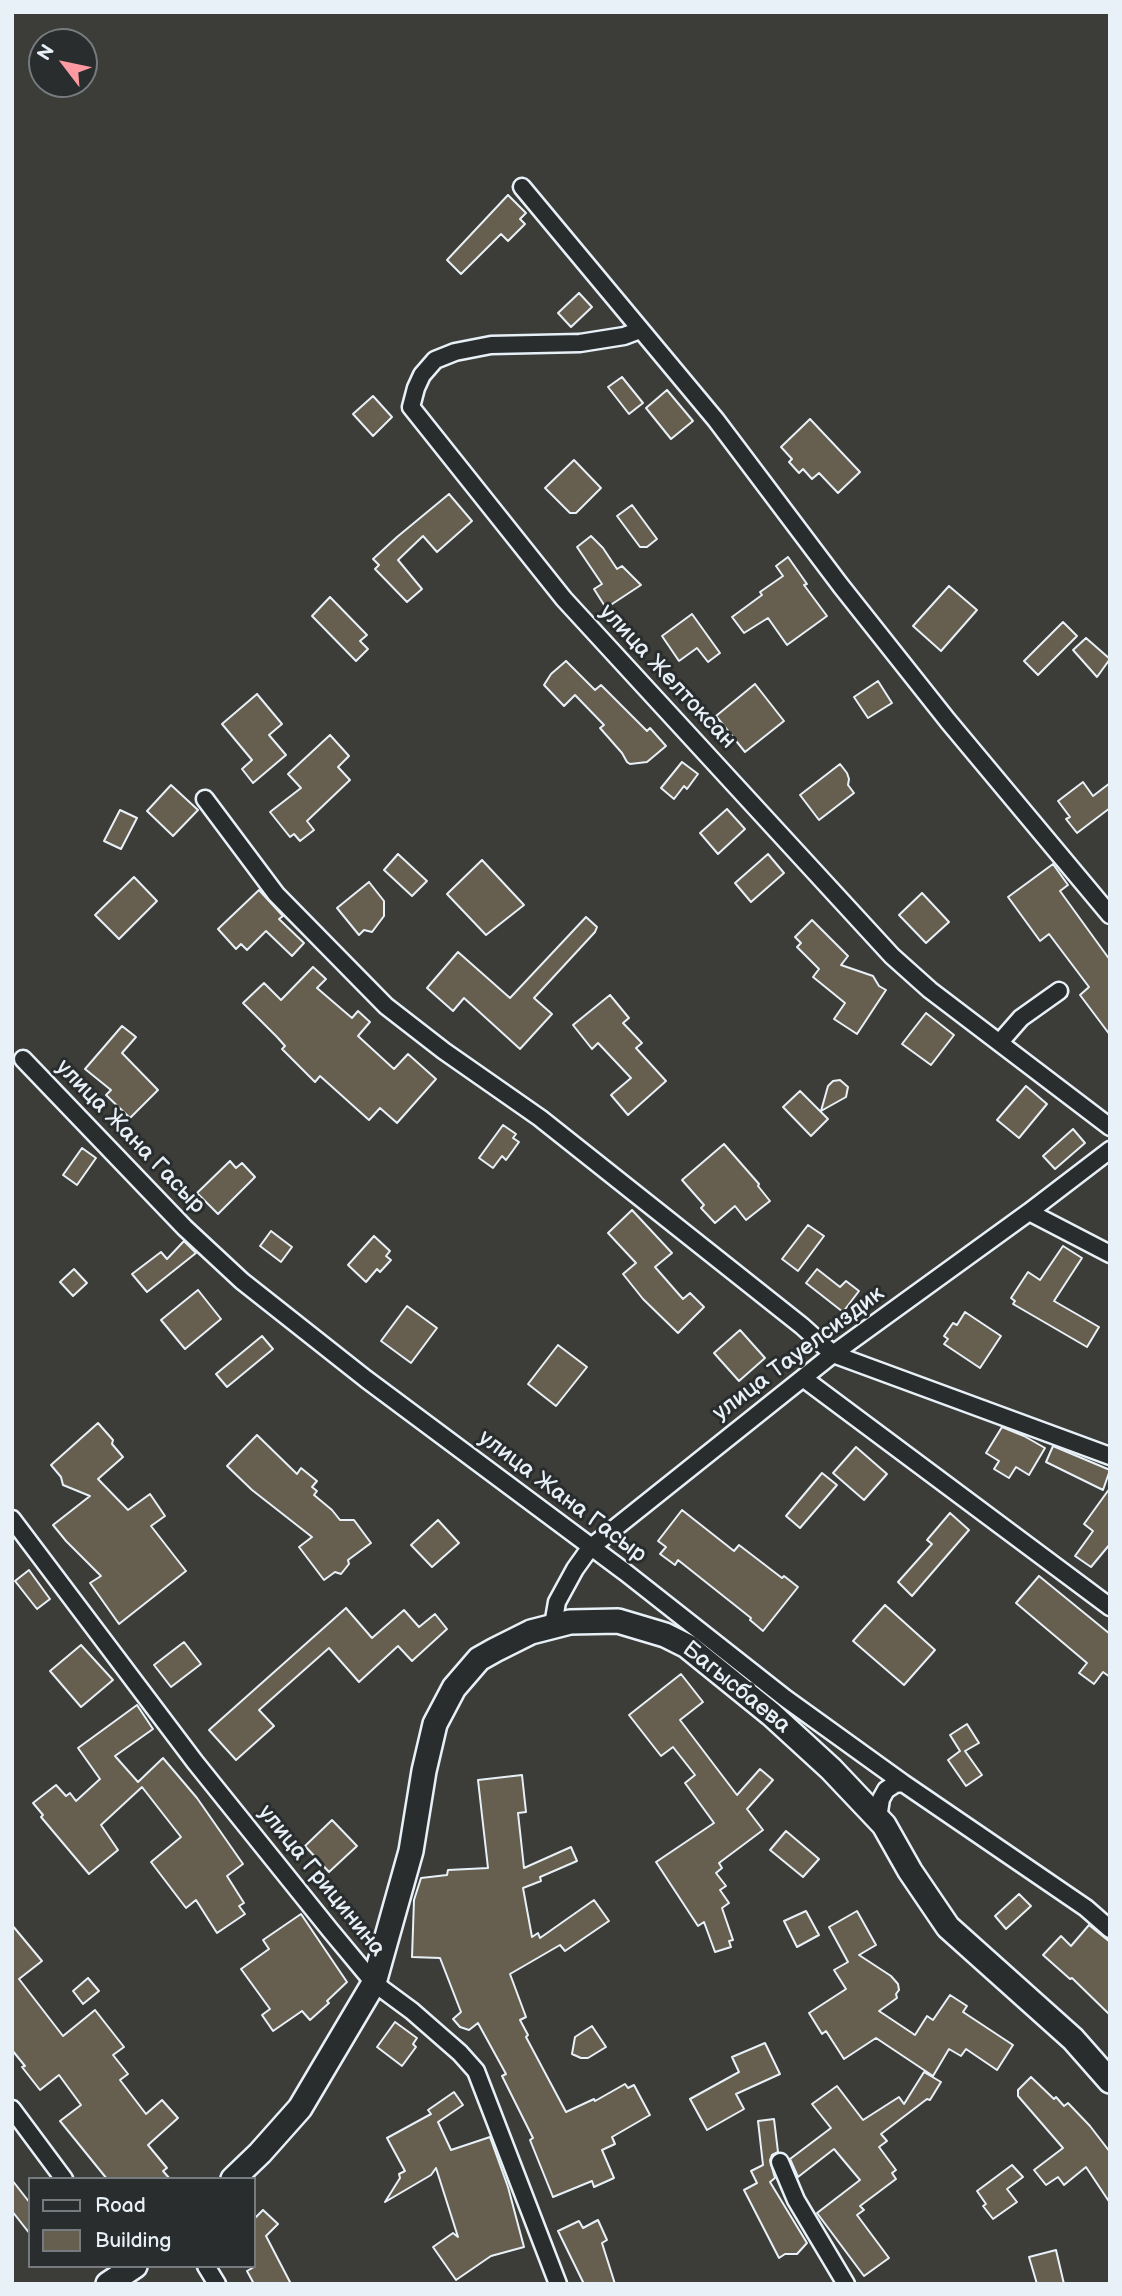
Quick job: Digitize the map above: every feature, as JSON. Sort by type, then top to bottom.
[{"type":"street","points":[[522,187],[716,420],[948,722],[1110,915]]},
{"type":"street","name":"улица Желтоксан","points":[[640,330],[624,336],[580,343],[491,345],[455,352],[435,360],[422,375],[415,388],[411,407],[564,599],[892,956],[930,990],[1110,1127]]},
{"type":"street","points":[[205,799],[276,894],[386,1006],[444,1051],[540,1118],[802,1326],[833,1354],[1110,1456]]},
{"type":"street","points":[[1000,1042],[1021,1018],[1059,992]]},
{"type":"street","name":"улица Жана Гасыр","points":[[23,1059],[185,1228],[242,1281],[366,1379],[679,1615],[778,1706],[903,1783],[1086,1908],[1110,1929]]},
{"type":"street","name":"улица Тауелсиздик","points":[[553,1625],[557,1602],[590,1548],[833,1354],[1030,1212],[1110,1150]]},
{"type":"street","points":[[1030,1212],[1110,1254]]},
{"type":"street","points":[[803,1378],[1110,1607]]},
{"type":"street","name":"улица Грицинина","points":[[12,1518],[195,1762],[374,1983],[412,2011],[460,2053],[476,2071],[558,2284]]},
{"type":"street","points":[[665,1635],[672,1629],[679,1615]]},
{"type":"street","name":"Багысбаева","points":[[235,2177],[300,2108],[374,1983],[411,1851],[435,1724],[454,1688],[479,1659],[531,1632],[553,1625],[618,1620],[665,1635],[687,1646],[778,1706],[831,1769],[884,1825],[910,1871],[948,1927],[1073,2039],[1110,2081]]},
{"type":"street","points":[[878,1818],[881,1799],[886,1790],[895,1784],[903,1783]]},
{"type":"street","points":[[12,2109],[63,2177]]},
{"type":"street","points":[[780,2162],[796,2200],[846,2284]]},
{"type":"street","points":[[108,2284],[132,2268]]},
{"type":"street","points":[[207,2268],[217,2284]]},
{"type":"building","points":[[508,195],[526,213],[520,219],[525,224],[508,241],[501,234],[461,274],[447,260]]},
{"type":"building","points":[[579,293],[592,307],[571,327],[558,313]]},
{"type":"building","points":[[622,377],[643,403],[629,414],[608,387]]},
{"type":"building","points":[[667,390],[693,421],[671,439],[646,408]]},
{"type":"building","points":[[373,396],[392,417],[373,436],[353,414]]},
{"type":"building","points":[[810,419],[860,472],[838,493],[819,473],[812,479],[803,469],[799,473],[789,462],[792,459],[781,447]]},
{"type":"building","points":[[574,460],[601,488],[576,513],[570,513],[545,488]]},
{"type":"building","points":[[449,494],[472,521],[437,552],[423,536],[398,560],[422,589],[407,602],[375,569],[379,565],[373,559]]},
{"type":"building","points":[[632,505],[657,539],[647,547],[640,547],[617,516]]},
{"type":"building","points":[[591,536],[617,569],[622,566],[641,585],[606,608],[594,589],[602,584],[577,547]]},
{"type":"building","points":[[788,557],[827,616],[787,645],[768,618],[744,633],[732,617],[783,576],[776,566]]},
{"type":"building","points":[[949,586],[977,610],[941,651],[913,626]]},
{"type":"building","points":[[330,597],[367,635],[360,641],[368,649],[356,661],[312,616]]},
{"type":"building","points":[[692,614],[720,653],[708,662],[697,648],[679,661],[662,636]]},
{"type":"building","points":[[1063,622],[1077,636],[1038,675],[1024,661]]},
{"type":"building","points":[[1086,638],[1110,659],[1097,677],[1073,650]]},
{"type":"building","points":[[566,661],[595,690],[601,685],[647,731],[650,728],[666,746],[647,762],[627,762],[600,728],[604,725],[575,695],[564,706],[544,685],[551,674]]},
{"type":"building","points":[[878,681],[892,703],[868,718],[854,697]]},
{"type":"building","points":[[755,684],[784,721],[745,752],[716,716]]},
{"type":"building","points":[[257,694],[282,724],[269,735],[286,755],[253,783],[242,769],[252,760],[222,724]]},
{"type":"building","points":[[330,735],[349,756],[338,767],[350,780],[307,821],[314,830],[300,841],[294,834],[290,837],[270,812],[301,788],[288,774]]},
{"type":"building","points":[[682,762],[698,774],[687,789],[684,786],[674,799],[661,788]]},
{"type":"building","points":[[840,764],[847,773],[848,785],[854,793],[819,820],[800,795]]},
{"type":"building","points":[[1083,782],[1093,796],[1110,783],[1110,808],[1077,833],[1066,819],[1070,817],[1058,801]]},
{"type":"building","points":[[171,785],[198,810],[173,836],[147,811]]},
{"type":"building","points":[[727,809],[745,829],[718,854],[700,833]]},
{"type":"building","points":[[120,810],[137,818],[121,849],[104,841]]},
{"type":"building","points":[[398,854],[427,881],[412,896],[384,870]]},
{"type":"building","points":[[768,854],[784,873],[751,902],[735,883]]},
{"type":"building","points":[[482,860],[524,905],[486,935],[447,894]]},
{"type":"building","points":[[1053,864],[1068,885],[1060,891],[1110,960],[1110,1035],[1080,995],[1089,987],[1049,934],[1040,941],[1008,897]]},
{"type":"building","points":[[134,877],[157,901],[119,939],[95,915]]},
{"type":"building","points":[[369,882],[384,901],[384,916],[372,932],[364,930],[359,935],[337,908]]},
{"type":"building","points":[[259,890],[283,916],[279,919],[304,943],[292,956],[266,931],[247,950],[241,944],[236,949],[218,929]]},
{"type":"building","points":[[922,893],[949,922],[926,943],[899,915]]},
{"type":"building","points":[[586,917],[597,927],[595,932],[534,998],[552,1014],[520,1049],[464,998],[453,1011],[427,988],[458,952],[510,998]]},
{"type":"building","points":[[812,920],[848,956],[841,965],[873,976],[879,986],[886,990],[857,1034],[834,1019],[845,1003],[813,977],[819,969],[797,947],[801,943],[795,937]]},
{"type":"building","points":[[313,967],[326,979],[317,988],[352,1018],[358,1011],[370,1022],[358,1036],[394,1069],[408,1054],[436,1079],[397,1123],[380,1108],[369,1120],[320,1076],[315,1082],[282,1049],[285,1046],[277,1037],[243,1003],[264,983],[281,1000]]},
{"type":"building","points":[[610,995],[629,1018],[623,1023],[642,1043],[636,1048],[666,1081],[628,1115],[611,1095],[631,1078],[598,1043],[592,1049],[573,1025]]},
{"type":"building","points":[[926,1013],[954,1035],[931,1065],[902,1044]]},
{"type":"building","points":[[122,1026],[136,1037],[122,1053],[158,1090],[130,1118],[106,1095],[111,1090],[85,1069]]},
{"type":"building","points":[[840,1080],[848,1087],[846,1097],[821,1111],[828,1086],[833,1081]]},
{"type":"building","points":[[1026,1086],[1047,1104],[1019,1138],[997,1120]]},
{"type":"building","points":[[800,1091],[828,1119],[811,1136],[783,1107]]},
{"type":"building","points":[[503,1125],[516,1134],[513,1138],[519,1142],[506,1160],[502,1156],[493,1168],[479,1158]]},
{"type":"building","points":[[1073,1129],[1085,1143],[1055,1169],[1043,1156]]},
{"type":"building","points":[[724,1144],[759,1184],[770,1201],[746,1220],[735,1206],[715,1223],[701,1208],[704,1205],[682,1180]]},
{"type":"building","points":[[82,1148],[96,1158],[77,1185],[63,1175]]},
{"type":"building","points":[[230,1161],[236,1168],[242,1163],[255,1177],[218,1214],[197,1193]]},
{"type":"building","points":[[632,1210],[672,1253],[655,1267],[683,1299],[690,1293],[704,1307],[678,1333],[643,1299],[623,1274],[636,1263],[608,1233]]},
{"type":"building","points":[[808,1225],[824,1236],[798,1271],[782,1259]]},
{"type":"building","points":[[271,1231],[292,1247],[281,1262],[260,1246]]},
{"type":"building","points":[[374,1236],[390,1251],[386,1256],[391,1260],[380,1272],[377,1269],[366,1282],[348,1265]]},
{"type":"building","points":[[184,1241],[196,1253],[147,1292],[132,1274],[161,1252],[167,1259]]},
{"type":"building","points":[[1063,1246],[1082,1258],[1054,1301],[1099,1327],[1087,1347],[1013,1304],[1015,1301],[1011,1298],[1028,1272],[1040,1280]]},
{"type":"building","points":[[74,1269],[87,1283],[73,1296],[60,1282]]},
{"type":"building","points":[[817,1269],[840,1287],[846,1281],[859,1291],[843,1312],[806,1283]]},
{"type":"building","points":[[198,1290],[221,1319],[185,1349],[161,1320]]},
{"type":"building","points":[[407,1306],[437,1328],[411,1363],[381,1341]]},
{"type":"building","points":[[965,1312],[1001,1336],[980,1368],[944,1344],[948,1339],[944,1336],[953,1323],[957,1325]]},
{"type":"building","points":[[740,1330],[765,1358],[739,1381],[714,1353]]},
{"type":"building","points":[[262,1336],[273,1349],[227,1387],[216,1374]]},
{"type":"building","points":[[558,1345],[587,1367],[556,1406],[528,1384]]},
{"type":"building","points":[[98,1423],[123,1457],[98,1479],[128,1510],[150,1494],[165,1516],[151,1526],[186,1571],[119,1624],[90,1583],[101,1576],[53,1525],[90,1496],[63,1485],[61,1477],[51,1465]]},
{"type":"building","points":[[1002,1427],[1045,1448],[1029,1475],[1016,1467],[1009,1478],[994,1469],[999,1461],[986,1453]]},
{"type":"building","points":[[257,1435],[297,1474],[301,1468],[317,1481],[312,1487],[317,1491],[314,1495],[340,1520],[354,1520],[371,1543],[348,1560],[349,1564],[341,1574],[335,1572],[324,1580],[299,1547],[312,1537],[252,1490],[227,1466]]},
{"type":"building","points":[[1053,1446],[1110,1470],[1103,1490],[1046,1462]]},
{"type":"building","points":[[856,1447],[887,1474],[864,1500],[833,1473]]},
{"type":"building","points":[[822,1473],[837,1485],[800,1528],[786,1516]]},
{"type":"building","points":[[1110,1488],[1110,1544],[1091,1567],[1075,1556],[1093,1531],[1084,1524]]},
{"type":"building","points":[[682,1510],[734,1551],[739,1545],[798,1587],[763,1631],[751,1618],[678,1560],[675,1565],[660,1554],[666,1547],[658,1541]]},
{"type":"building","points":[[950,1513],[969,1530],[912,1596],[898,1582],[932,1544],[927,1540]]},
{"type":"building","points":[[438,1520],[459,1543],[432,1567],[411,1545]]},
{"type":"building","points":[[29,1570],[50,1599],[37,1609],[15,1581]]},
{"type":"building","points":[[1039,1576],[1110,1634],[1110,1677],[1103,1672],[1094,1684],[1079,1673],[1087,1663],[1016,1603]]},
{"type":"building","points":[[885,1605],[935,1650],[904,1685],[853,1641]]},
{"type":"building","points":[[346,1608],[372,1638],[404,1610],[419,1627],[435,1614],[447,1629],[412,1661],[398,1646],[359,1682],[329,1648],[259,1710],[274,1726],[236,1760],[209,1730]]},
{"type":"building","points":[[184,1642],[201,1664],[171,1687],[154,1665]]},
{"type":"building","points":[[81,1645],[113,1680],[81,1707],[50,1671]]},
{"type":"building","points":[[681,1674],[703,1702],[680,1720],[737,1795],[760,1769],[773,1780],[747,1809],[763,1830],[719,1863],[722,1868],[716,1873],[726,1886],[720,1890],[729,1903],[722,1908],[733,1940],[729,1941],[731,1947],[715,1952],[704,1922],[698,1926],[656,1862],[714,1823],[685,1783],[695,1775],[673,1747],[661,1756],[629,1715]]},
{"type":"building","points":[[137,1705],[153,1729],[115,1756],[138,1782],[163,1758],[197,1798],[243,1864],[227,1876],[244,1903],[239,1906],[245,1914],[217,1933],[196,1900],[186,1908],[151,1862],[181,1837],[142,1787],[101,1825],[118,1850],[89,1874],[41,1817],[43,1815],[33,1803],[56,1785],[66,1796],[70,1793],[76,1801],[100,1779],[78,1748]]},
{"type":"building","points":[[967,1724],[979,1743],[965,1751],[982,1775],[966,1786],[948,1760],[960,1751],[950,1735]]},
{"type":"building","points":[[522,1775],[526,1812],[518,1813],[524,1868],[571,1847],[577,1861],[540,1877],[541,1881],[523,1888],[532,1937],[538,1933],[540,1938],[594,1900],[609,1921],[565,1951],[560,1945],[510,1974],[526,2017],[520,2020],[528,2035],[526,2037],[566,2112],[594,2099],[595,2101],[625,2084],[628,2088],[634,2085],[650,2115],[612,2137],[615,2144],[602,2150],[614,2178],[594,2187],[592,2181],[553,2197],[530,2140],[533,2138],[502,2076],[506,2074],[478,2023],[469,2030],[460,2027],[453,2019],[461,2012],[440,1958],[412,1957],[414,1900],[421,1878],[447,1875],[448,1870],[488,1868],[478,1780]]},
{"type":"building","points":[[332,1820],[357,1846],[329,1872],[305,1846]]},
{"type":"building","points":[[786,1831],[819,1859],[803,1877],[770,1850]]},
{"type":"building","points":[[1019,1894],[1031,1906],[1006,1929],[995,1916]]},
{"type":"building","points":[[806,1911],[819,1935],[797,1947],[784,1921]]},
{"type":"building","points":[[857,1911],[876,1945],[859,1955],[891,1976],[898,1984],[897,1998],[879,2011],[915,2035],[927,2016],[933,2020],[950,1995],[967,2006],[963,2012],[1013,2045],[997,2070],[966,2049],[961,2056],[949,2049],[933,2076],[876,2038],[844,2059],[826,2031],[822,2034],[809,2013],[846,1989],[834,1970],[848,1962],[829,1927]]},
{"type":"building","points":[[301,1914],[347,1982],[310,2020],[302,2011],[273,2031],[262,2015],[270,2009],[241,1969],[269,1949],[263,1940]]},
{"type":"building","points":[[12,1925],[42,1961],[19,1979],[63,2036],[95,2010],[124,2047],[113,2055],[128,2074],[120,2080],[146,2114],[162,2100],[178,2118],[148,2145],[167,2168],[163,2171],[168,2177],[105,2177],[60,2121],[81,2105],[59,2075],[40,2090],[12,2050]]},
{"type":"building","points":[[1089,1925],[1110,1942],[1110,2015],[1072,1978],[1043,1955],[1061,1936],[1071,1946]]},
{"type":"building","points":[[88,1978],[99,1991],[83,2004],[73,1991]]},
{"type":"building","points":[[395,2022],[417,2038],[413,2044],[416,2047],[402,2066],[377,2047]]},
{"type":"building","points":[[592,2026],[606,2047],[588,2058],[572,2054],[575,2037]]},
{"type":"building","points":[[765,2043],[780,2074],[736,2094],[744,2109],[707,2130],[690,2099],[739,2072],[732,2057]]},
{"type":"building","points":[[924,2072],[941,2082],[930,2100],[927,2099],[881,2134],[887,2141],[879,2147],[896,2170],[892,2173],[896,2179],[860,2206],[864,2210],[857,2215],[889,2258],[864,2276],[817,2213],[860,2180],[834,2149],[798,2177],[790,2159],[831,2128],[812,2104],[837,2086],[863,2120],[899,2097],[904,2104]]},
{"type":"building","points":[[1031,2077],[1054,2099],[1056,2097],[1064,2106],[1068,2103],[1110,2152],[1110,2203],[1086,2167],[1064,2185],[1058,2177],[1046,2185],[1034,2170],[1063,2148],[1018,2096],[1018,2090]]},
{"type":"building","points":[[454,2092],[463,2105],[438,2122],[451,2150],[490,2137],[508,2187],[524,2247],[491,2256],[456,2280],[433,2247],[453,2233],[458,2237],[436,2168],[431,2175],[385,2202],[400,2178],[399,2174],[405,2171],[387,2138],[431,2114],[428,2110]]},
{"type":"building","points":[[774,2119],[778,2152],[772,2155],[770,2160],[775,2178],[770,2182],[807,2243],[797,2254],[785,2254],[779,2258],[744,2190],[757,2183],[751,2171],[763,2165],[758,2121]]},
{"type":"building","points":[[1012,2165],[1023,2177],[1007,2189],[1017,2202],[993,2219],[983,2206],[986,2204],[977,2191]]},
{"type":"building","points":[[12,2180],[28,2200],[28,2231],[12,2211]]},
{"type":"building","points":[[263,2210],[278,2224],[266,2236],[291,2284],[254,2284],[247,2271],[256,2268],[256,2217]]},
{"type":"building","points":[[598,2220],[607,2240],[602,2243],[615,2284],[584,2284],[558,2231],[579,2221],[583,2228]]},
{"type":"building","points":[[1056,2250],[1064,2284],[1037,2284],[1029,2257]]}]
